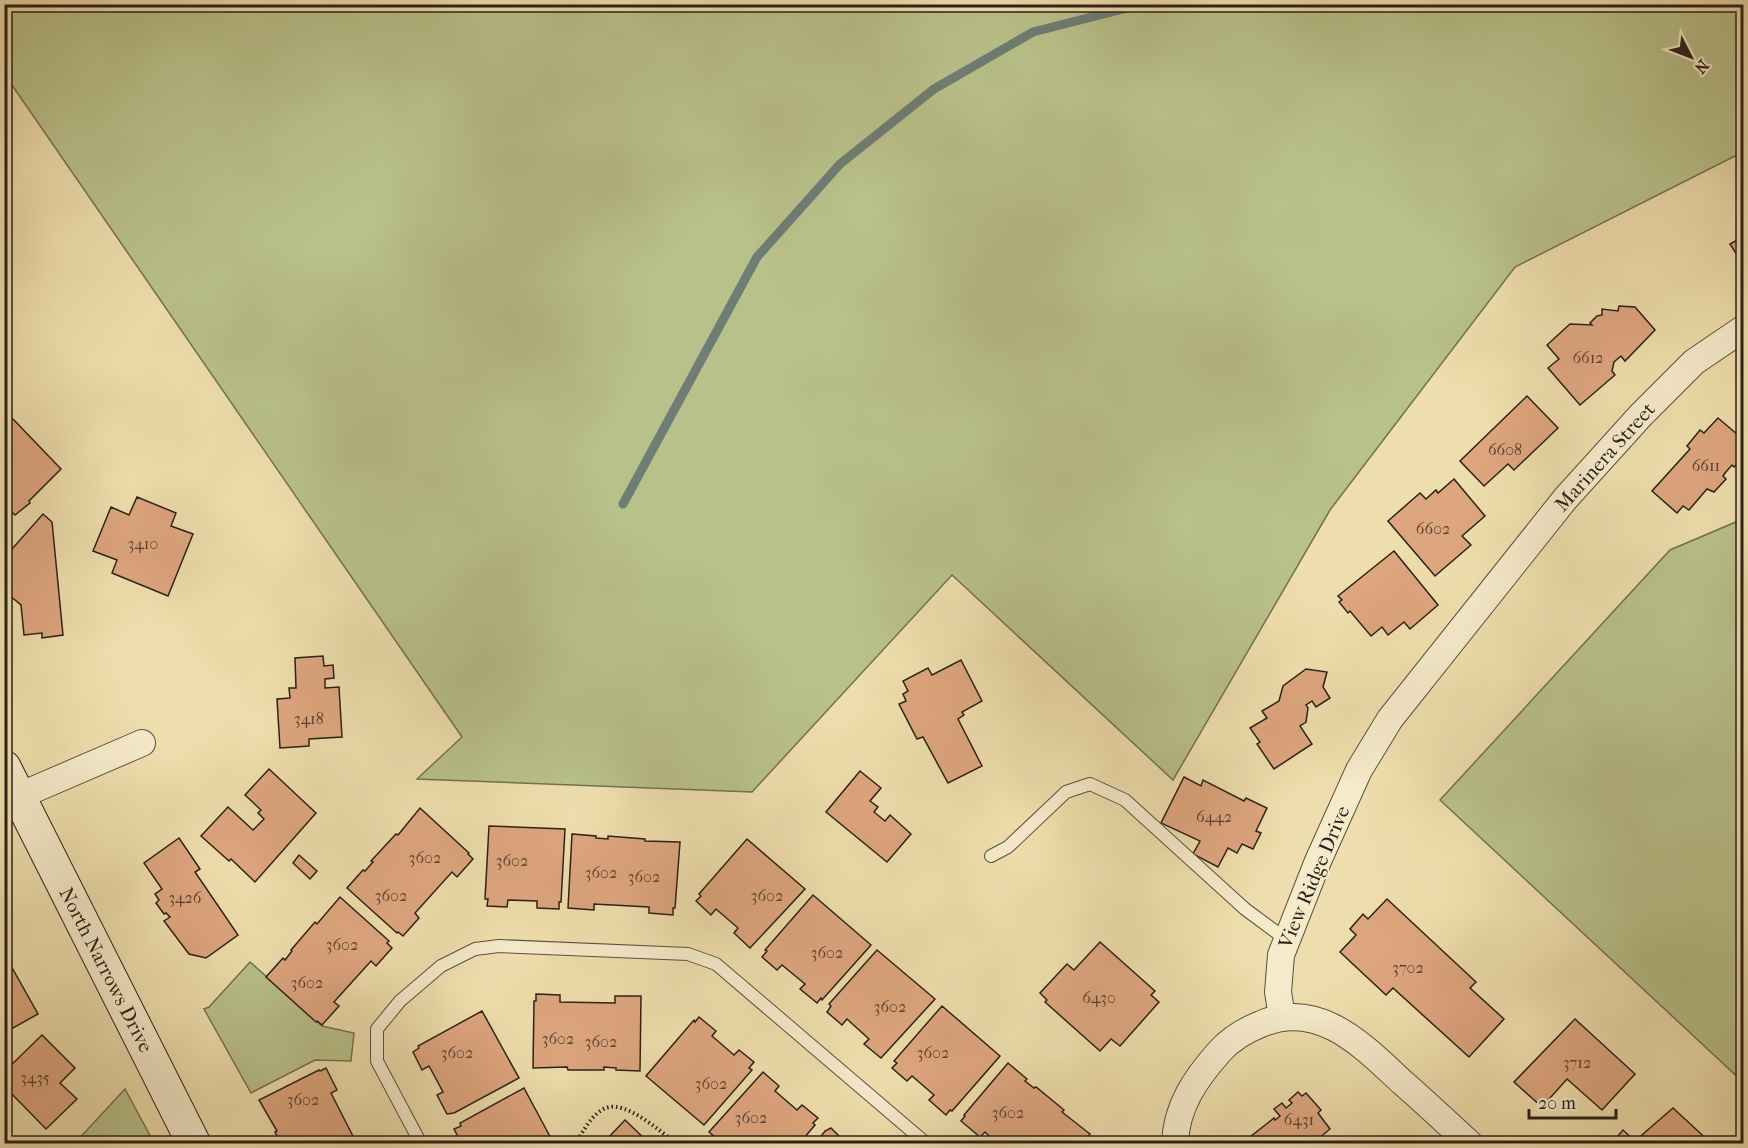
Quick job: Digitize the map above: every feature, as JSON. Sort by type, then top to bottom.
[{"type":"street","name":"Marinera Street","points":[[1483,603],[1565,499],[1641,415],[1695,362],[1743,328]]},
{"type":"street","name":"View Ridge Drive","points":[[1282,1017],[1277,979],[1281,955],[1318,861],[1359,770],[1390,720],[1483,603]]},
{"type":"street","points":[[19,796],[142,743]]},
{"type":"street","name":"North Narrows Drive","points":[[4,767],[195,1143]]},
{"type":"street","points":[[1175,1143],[1185,1100],[1194,1083],[1211,1061],[1243,1032],[1282,1017],[1310,1017],[1352,1038],[1470,1143]]},
{"type":"lane","points":[[991,856],[1008,847],[1066,792],[1090,784],[1125,800],[1245,909],[1287,940]]},
{"type":"lane","points":[[421,1143],[377,1061],[377,1029],[400,1001],[441,966],[475,949],[499,946],[688,954],[716,964],[927,1143]]},
{"type":"path","points":[[575,1143],[593,1119],[605,1108],[618,1106],[631,1111],[676,1143]]},
{"type":"green space","points":[[4,5],[1743,5],[1743,152],[1515,267],[1330,510],[1173,780],[952,575],[752,792],[417,779],[462,737],[5,75]]},
{"type":"green space","points":[[1743,519],[1743,1082],[1440,800],[1670,550]]},
{"type":"green space","points":[[250,962],[322,1026],[354,1033],[351,1061],[315,1060],[251,1093],[204,1009],[209,1007]]},
{"type":"green space","points":[[125,1089],[154,1143],[75,1143]]},
{"type":"building","points":[[1744,236],[1744,255],[1739,258],[1730,244]]},
{"type":"building","points":[[1619,306],[1635,307],[1655,330],[1625,361],[1621,356],[1614,362],[1612,371],[1615,375],[1580,405],[1548,368],[1559,359],[1547,345],[1570,324],[1592,325],[1590,323],[1597,316],[1602,315],[1602,309],[1618,311]]},
{"type":"building","points":[[1527,396],[1558,428],[1514,470],[1508,464],[1484,486],[1460,461]]},
{"type":"building","points":[[1718,418],[1744,440],[1744,461],[1739,467],[1732,465],[1723,476],[1726,479],[1714,492],[1707,489],[1689,510],[1683,506],[1677,513],[1652,491],[1690,449],[1687,446],[1700,430],[1704,433]]},
{"type":"building","points":[[13,419],[61,469],[29,501],[30,503],[15,515],[4,504],[4,426]]},
{"type":"building","points":[[1454,479],[1485,516],[1462,536],[1471,545],[1435,576],[1388,521],[1420,493],[1426,499],[1436,490],[1438,493]]},
{"type":"building","points":[[137,497],[176,513],[171,526],[193,534],[168,596],[112,573],[117,560],[93,551],[111,507],[129,515]]},
{"type":"building","points":[[43,514],[52,522],[63,635],[42,638],[42,633],[24,635],[21,605],[4,591],[4,558]]},
{"type":"building","points":[[1394,551],[1438,605],[1410,629],[1404,622],[1388,635],[1382,627],[1371,636],[1350,611],[1348,613],[1339,602],[1342,600],[1338,596]]},
{"type":"building","points":[[323,656],[324,666],[333,665],[334,678],[325,679],[325,688],[339,687],[342,737],[309,739],[309,746],[280,748],[277,699],[290,698],[289,688],[296,688],[295,658]]},
{"type":"building","points":[[961,660],[982,701],[962,712],[964,715],[958,719],[982,766],[948,783],[923,737],[917,739],[899,704],[906,701],[903,694],[908,691],[903,681],[928,668],[932,675]]},
{"type":"building","points":[[1306,669],[1327,672],[1323,687],[1330,698],[1316,707],[1312,701],[1306,705],[1308,708],[1306,722],[1300,726],[1312,744],[1274,769],[1257,744],[1260,742],[1250,728],[1267,718],[1262,711],[1279,701],[1283,686]]},
{"type":"building","points":[[269,769],[316,813],[255,882],[231,859],[229,861],[201,836],[228,807],[253,830],[264,819],[258,813],[261,810],[245,795]]},
{"type":"building","points":[[860,771],[881,788],[870,801],[878,807],[874,812],[885,821],[890,815],[911,834],[887,862],[826,812]]},
{"type":"building","points":[[1184,777],[1201,786],[1203,780],[1244,801],[1246,798],[1267,808],[1256,831],[1261,833],[1253,849],[1242,844],[1237,853],[1228,848],[1218,867],[1193,854],[1200,841],[1161,823]]},
{"type":"building","points":[[420,808],[473,859],[457,877],[452,872],[415,913],[419,918],[403,936],[347,888],[363,870],[365,871],[373,862],[371,861],[396,834],[398,835]]},
{"type":"building","points":[[489,826],[565,829],[559,909],[537,908],[537,901],[508,900],[507,907],[487,906],[488,899],[485,899]]},
{"type":"building","points":[[572,834],[608,839],[608,836],[645,839],[645,841],[680,842],[673,915],[649,913],[649,907],[594,904],[594,910],[568,908]]},
{"type":"building","points":[[179,838],[200,869],[195,872],[238,935],[206,958],[189,954],[164,921],[170,917],[164,914],[156,903],[159,900],[155,894],[162,889],[144,863]]},
{"type":"building","points":[[747,839],[805,889],[750,948],[734,933],[738,928],[716,909],[711,915],[696,901],[701,896],[699,894]]},
{"type":"building","points":[[299,855],[317,871],[310,879],[293,863]]},
{"type":"building","points":[[813,895],[871,945],[817,1003],[800,989],[805,984],[782,965],[777,970],[762,957],[767,951],[765,950]]},
{"type":"building","points":[[340,897],[389,941],[387,943],[392,948],[376,966],[371,961],[334,1002],[339,1006],[322,1025],[266,977],[283,958],[285,960],[315,922],[317,924]]},
{"type":"building","points":[[1387,899],[1476,982],[1470,988],[1504,1019],[1469,1057],[1393,988],[1386,995],[1340,952],[1356,935],[1350,929],[1363,914],[1368,919]]},
{"type":"building","points":[[1100,942],[1155,991],[1151,995],[1159,1002],[1120,1046],[1111,1039],[1100,1051],[1045,1002],[1047,1000],[1040,993],[1067,964],[1074,970]]},
{"type":"building","points":[[877,950],[935,999],[881,1058],[864,1044],[869,1039],[847,1019],[842,1025],[827,1012],[831,1006],[829,1004]]},
{"type":"building","points":[[6,957],[38,1014],[4,1033],[4,959]]},
{"type":"building","points":[[536,994],[560,995],[560,1002],[615,1003],[615,996],[641,996],[640,1071],[604,1067],[604,1070],[568,1070],[567,1067],[533,1068]]},
{"type":"building","points":[[942,1006],[1000,1056],[946,1115],[929,1100],[934,1095],[912,1076],[907,1081],[892,1068],[897,1063],[894,1061]]},
{"type":"building","points":[[482,1011],[519,1078],[454,1113],[447,1114],[437,1095],[443,1092],[429,1066],[422,1070],[413,1052],[419,1048],[418,1046]]},
{"type":"building","points":[[699,1017],[716,1031],[712,1036],[734,1055],[739,1050],[754,1062],[749,1068],[752,1070],[704,1125],[646,1076]]},
{"type":"building","points":[[1575,1019],[1635,1074],[1602,1110],[1567,1079],[1542,1107],[1514,1082]]},
{"type":"building","points":[[42,1035],[75,1068],[60,1083],[77,1099],[46,1129],[4,1086],[4,1072]]},
{"type":"building","points":[[1008,1063],[1027,1079],[1025,1081],[1034,1088],[1036,1087],[1090,1134],[1082,1144],[998,1144],[985,1132],[980,1137],[961,1121]]},
{"type":"building","points":[[326,1068],[337,1090],[331,1093],[356,1142],[362,1139],[364,1144],[281,1144],[275,1132],[277,1131],[259,1100]]},
{"type":"building","points":[[763,1072],[779,1086],[775,1091],[797,1110],[802,1105],[818,1118],[813,1123],[815,1125],[799,1144],[723,1144],[709,1132]]},
{"type":"building","points":[[524,1088],[554,1144],[462,1144],[454,1129],[461,1126],[460,1123]]},
{"type":"building","points":[[1298,1092],[1302,1096],[1306,1093],[1321,1110],[1318,1113],[1330,1129],[1312,1144],[1247,1144],[1245,1141],[1274,1118],[1275,1120],[1280,1116],[1274,1109],[1282,1103],[1286,1108],[1292,1103],[1289,1100]]},
{"type":"building","points":[[1673,1108],[1712,1144],[1648,1144],[1647,1142],[1611,1144],[1623,1130],[1635,1141]]},
{"type":"building","points":[[625,1120],[650,1144],[605,1144]]},
{"type":"building","points":[[831,1128],[847,1144],[815,1144],[825,1131]]},
{"type":"waterway","points":[[623,504],[757,257],[840,164],[934,89],[1033,32],[1143,4]]}]
